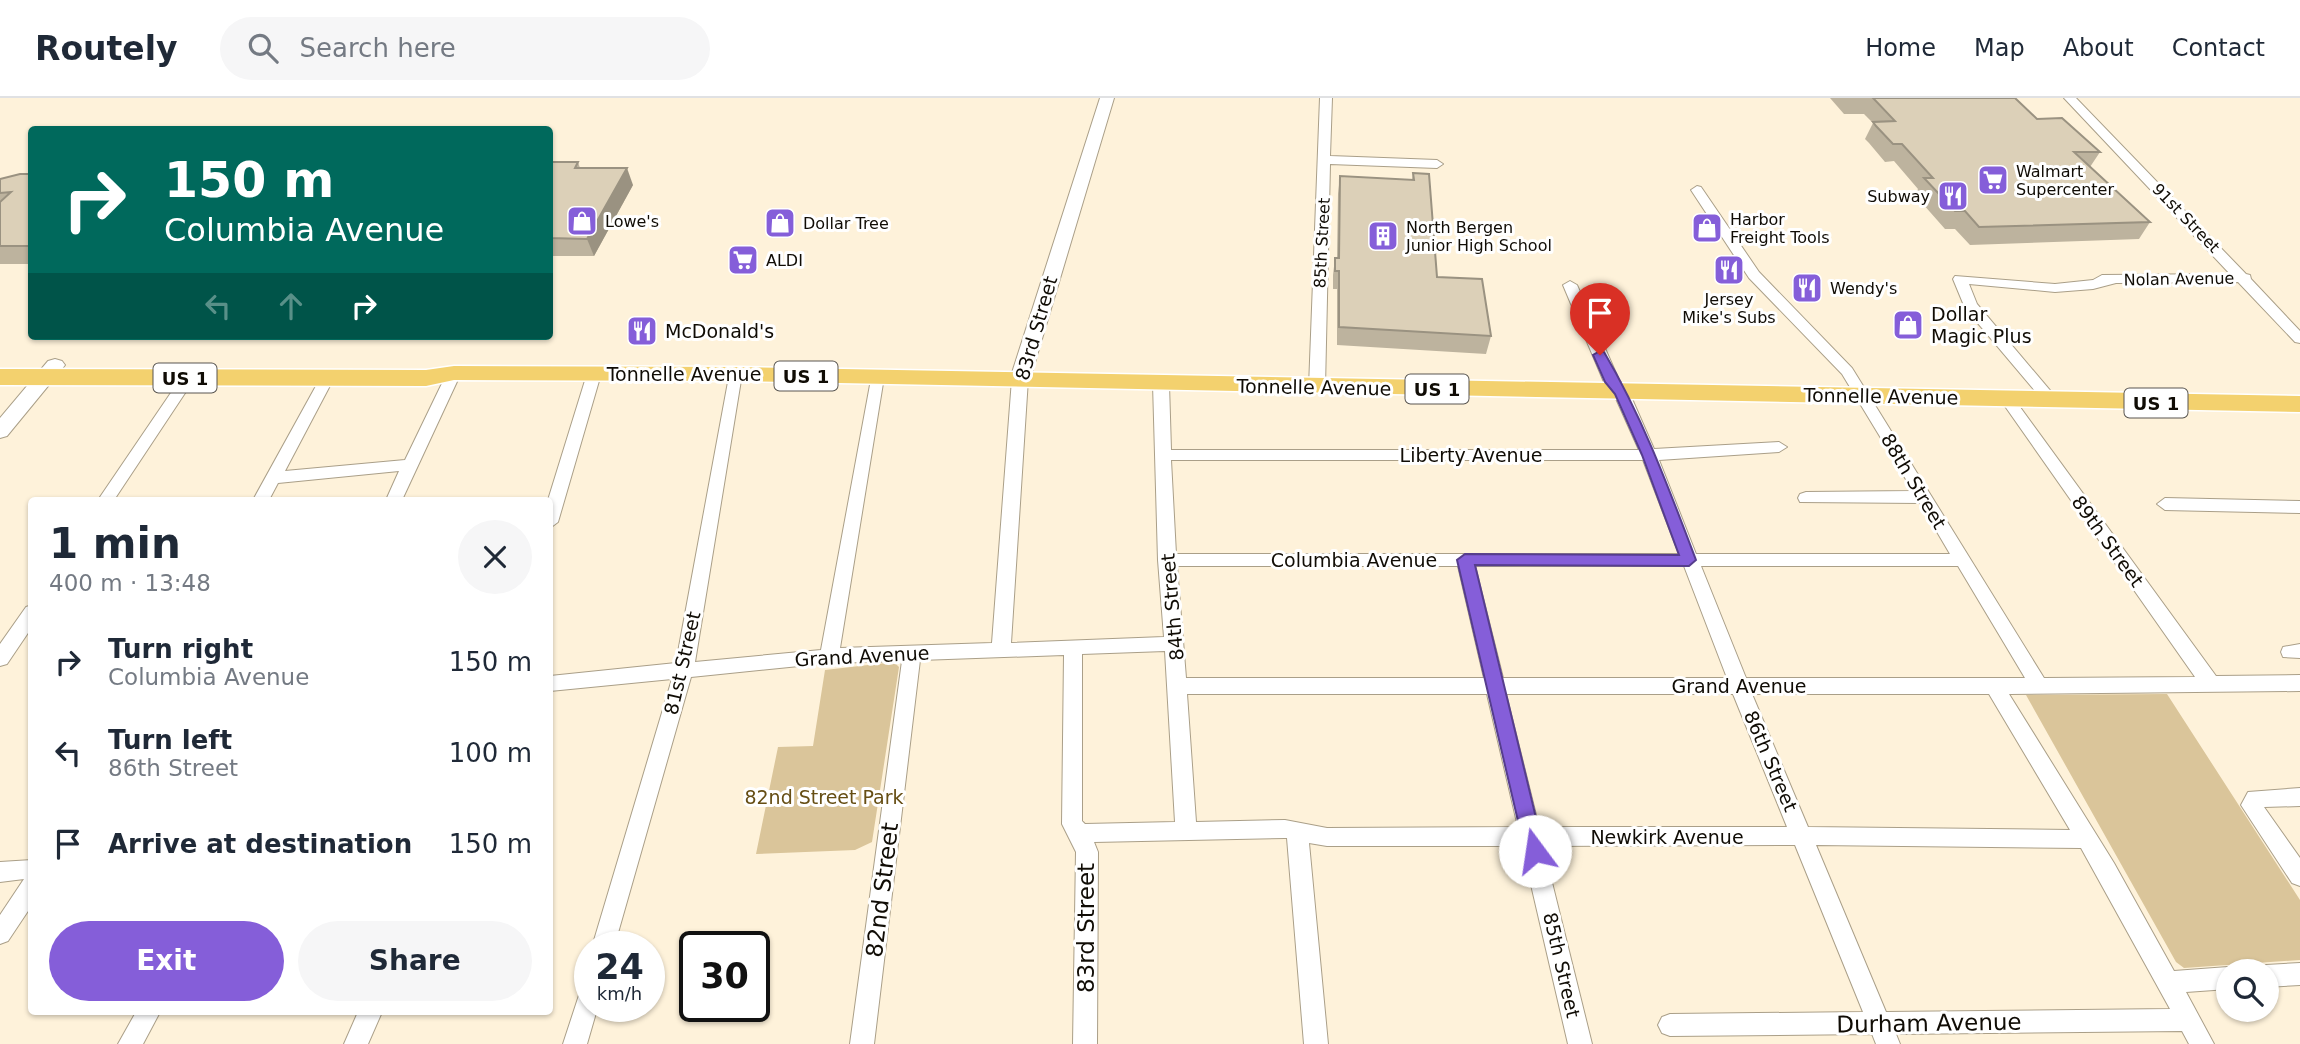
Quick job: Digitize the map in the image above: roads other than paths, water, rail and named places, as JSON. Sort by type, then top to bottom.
[{"type":"main road","name":"Tonnelle Avenue","points":[[0,364],[49,371],[188,378],[426,378],[454,373],[734,374],[2300,404]]},
{"type":"main road","name":"Tonnelle Avenue","points":[[0,377],[49,371],[437,365],[454,373]]},
{"type":"street","name":"83rd Street","points":[[1002,649],[1020,379],[1107,98]]},
{"type":"street","name":"85th Street","points":[[1317,387],[1326,98]]},
{"type":"street","name":"91st Street","points":[[2070,98],[2245,278],[2300,339]]},
{"type":"street","points":[[1326,160],[1437,164]]},
{"type":"street","name":"88th Street","points":[[1696,190],[1754,275],[1847,371],[2039,686]]},
{"type":"street","name":"Nolan Avenue","points":[[2051,401],[1970,305],[1960,279],[2027,288],[2093,286],[2112,280],[2245,278]]},
{"type":"street","name":"86th Street","points":[[1570,285],[1612,382],[1621,392],[1649,455],[1739,685],[1884,1034]]},
{"type":"street","points":[[0,431],[49,371]]},
{"type":"street","points":[[395,497],[454,373]]},
{"type":"street","points":[[553,512],[594,374]]},
{"type":"street","name":"81st Street","points":[[608,931],[683,670],[734,374]]},
{"type":"street","points":[[829,656],[877,377]]},
{"type":"street","points":[[108,497],[188,378]]},
{"type":"street","points":[[263,497],[327,378]]},
{"type":"street","name":"84th Street","points":[[1161,384],[1167,560],[1178,686],[1186,830]]},
{"type":"street","name":"89th Street","points":[[2007,399],[2210,682]]},
{"type":"street","name":"Liberty Avenue","points":[[1163,455],[1649,455],[1779,447]]},
{"type":"street","points":[[273,478],[410,465]]},
{"type":"street","points":[[1806,498],[1923,497]]},
{"type":"street","points":[[2165,504],[2300,507]]},
{"type":"street","name":"Columbia Avenue","points":[[1167,560],[1961,560]]},
{"type":"street","name":"85th Street","points":[[1465,560],[1580,1044]]},
{"type":"street","points":[[0,659],[28,618]]},
{"type":"street","name":"Grand Avenue","points":[[553,683],[829,656],[1174,644]]},
{"type":"street","name":"83rd Street","points":[[1073,648],[1072,824],[1080,833],[1087,852],[1085,1044]]},
{"type":"street","name":"82nd Street","points":[[862,1044],[912,653]]},
{"type":"street","name":"Grand Avenue","points":[[1178,686],[2039,686],[2300,682]]},
{"type":"street","points":[[1994,686],[2087,839],[2202,1044]]},
{"type":"street","points":[[2300,797],[2266,796],[2256,798],[2251,805],[2300,876]]},
{"type":"street","name":"Newkirk Avenue","points":[[1080,833],[1186,830],[1297,831],[1327,837],[1802,836],[2087,839]]},
{"type":"street","points":[[1297,831],[1317,1044]]},
{"type":"street","points":[[0,872],[28,869]]},
{"type":"street","points":[[0,934],[28,892]]},
{"type":"street","points":[[2279,975],[2300,974]]},
{"type":"street","points":[[2168,982],[2216,979]]},
{"type":"street","points":[[131,1044],[146,1015]]},
{"type":"street","points":[[356,1044],[369,1015]]},
{"type":"street","name":"Durham Avenue","points":[[1670,1025],[1884,1034],[2188,1020]]},
{"type":"street","points":[[575,1044],[582,1022]]},
{"type":"place","name":"Walmart Supercenter","points":[[1993,180]]},
{"type":"place","name":"Subway","points":[[1953,196]]},
{"type":"place","name":"Lowe's","points":[[582,221]]},
{"type":"place","name":"Dollar Tree","points":[[780,223]]},
{"type":"place","name":"Harbor Freight Tools","points":[[1707,228]]},
{"type":"place","name":"North Bergen Junior High School","points":[[1383,236]]},
{"type":"place","name":"ALDI","points":[[743,260]]},
{"type":"place","name":"Jersey Mike's Subs","points":[[1729,270]]},
{"type":"place","name":"Wendy's","points":[[1807,288]]},
{"type":"place","name":"Dollar Magic Plus","points":[[1908,325]]},
{"type":"place","name":"McDonald's","points":[[642,331]]},
{"type":"park label","name":"82nd Street Park","points":[[824,797]]}]
